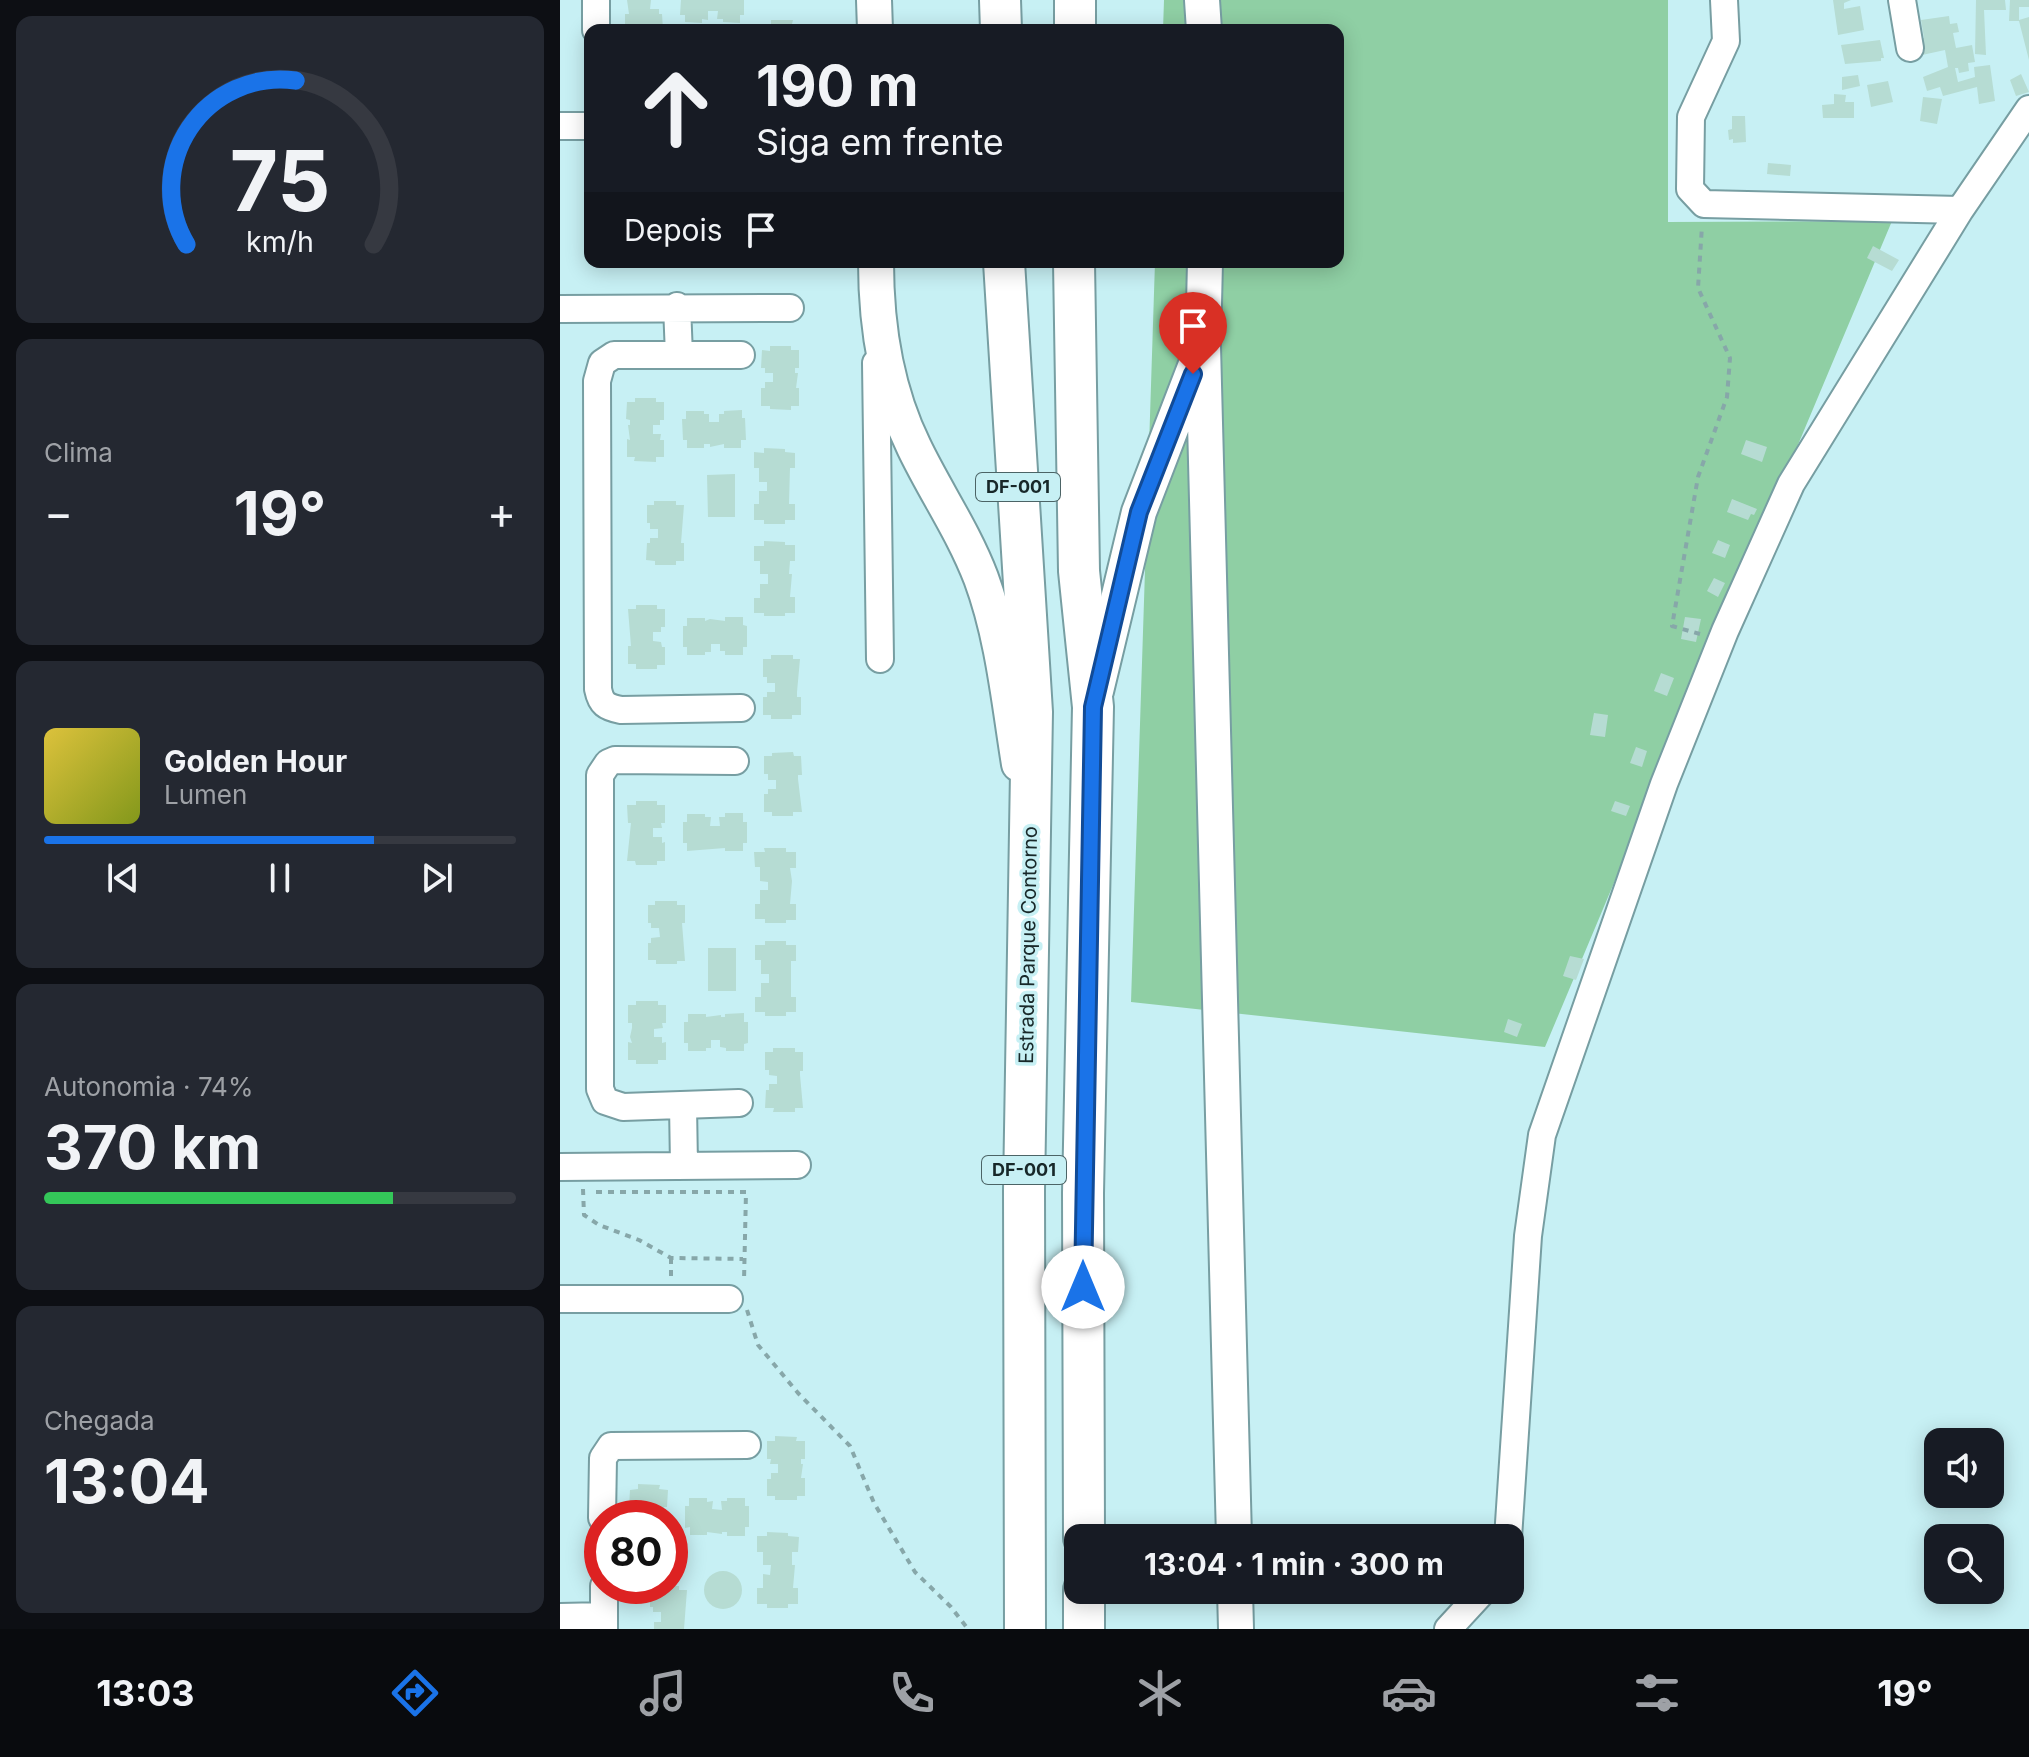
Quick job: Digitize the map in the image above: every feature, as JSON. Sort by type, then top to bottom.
[{"type":"highway","points":[[1000,0],[1001,24]]},
{"type":"highway","points":[[1075,0],[1075,24]]},
{"type":"highway","name":"Estrada Parque Contorno","points":[[1004,268],[1032,712],[1024,1190],[1025,1629]]},
{"type":"highway","name":"DF-001","points":[[1074,268],[1079,571],[1093,707],[1083,1193],[1084,1524]]},
{"type":"highway","points":[[1024,1190],[1030,1164],[1039,1154],[1051,1148],[1063,1153],[1071,1163],[1083,1193]]},
{"type":"highway","points":[[1084,1604],[1084,1629]]},
{"type":"main road","points":[[874,0],[875,24]]},
{"type":"main road","points":[[1202,0],[1204,24]]},
{"type":"main road","points":[[876,268],[876,308],[888,369],[913,445],[966,543],[992,611],[1007,684],[1030,833]]},
{"type":"main road","points":[[1205,268],[1203,346],[1234,1524]]},
{"type":"main road","points":[[1093,707],[1139,512],[1203,346]]},
{"type":"main road","points":[[1235,1604],[1236,1629]]},
{"type":"street","points":[[596,0],[596,24]]},
{"type":"street","points":[[1724,0],[1726,41],[1691,117],[1690,189],[1704,204],[1960,210]]},
{"type":"street","points":[[1902,0],[1910,48]]},
{"type":"street","points":[[1509,1524],[1528,1236],[1542,1135],[1664,784],[1721,640],[1791,484],[1960,210],[2029,109]]},
{"type":"street","points":[[560,126],[584,126]]},
{"type":"street","points":[[560,309],[677,306],[790,308]]},
{"type":"street","points":[[677,306],[679,355]]},
{"type":"street","points":[[876,308],[880,659]]},
{"type":"street","points":[[741,355],[614,355],[607,358],[598,370],[598,689],[601,701],[608,707],[621,710],[741,708]]},
{"type":"street","points":[[735,761],[615,760],[608,763],[600,775],[601,1096],[614,1106],[623,1107],[739,1103]]},
{"type":"street","points":[[683,1105],[684,1166]]},
{"type":"street","points":[[575,1179],[684,1166],[797,1165]]},
{"type":"street","points":[[560,1299],[739,1297]]},
{"type":"street","points":[[602,1500],[603,1458],[611,1446],[747,1445]]},
{"type":"street","points":[[1448,1629],[1471,1604]]},
{"type":"street","points":[[560,1617],[604,1622]]},
{"type":"path","points":[[1704,204],[1698,288],[1730,358],[1727,397],[1698,477],[1672,626],[1721,640]]},
{"type":"path","points":[[744,1259],[671,1258],[639,1240],[599,1225],[584,1215],[575,1179],[746,1192],[744,1259],[739,1297],[758,1345],[798,1393],[850,1446],[874,1503],[915,1572],[951,1607],[968,1629]]},
{"type":"green space","points":[[1164,0],[1668,0],[1668,222],[1892,221],[1545,1047],[1131,1002],[1155,268],[1344,268],[1344,24],[1163,24]]},
{"type":"building","points":[[627,0],[651,0],[650,9],[659,9],[663,24],[625,24],[625,14],[629,14]]},
{"type":"building","points":[[681,0],[744,0],[744,15],[740,15],[740,23],[723,22],[723,19],[717,19],[718,11],[708,11],[708,20],[702,19],[702,23],[685,22],[685,15],[680,15]]},
{"type":"building","points":[[1833,0],[1851,0],[1844,3],[1844,9],[1860,6],[1864,30],[1838,35]]},
{"type":"building","points":[[1976,0],[2005,0],[2006,10],[1984,10],[1986,55],[1975,54]]},
{"type":"building","points":[[2010,0],[2029,0],[2029,7],[2019,7],[2019,20],[2029,17],[2029,60],[2019,21],[2009,21]]},
{"type":"building","points":[[1949,16],[1950,24],[1957,23],[1959,32],[1953,33],[1956,48],[1972,45],[1975,62],[1968,63],[1969,71],[1959,73],[1955,68],[1958,82],[1975,77],[1974,67],[1990,65],[1995,101],[1979,104],[1977,87],[1943,96],[1940,87],[1927,91],[1923,77],[1948,67],[1945,50],[1922,55],[1920,39],[1924,38],[1921,20]]},
{"type":"building","points":[[771,20],[793,20],[792,24],[771,24]]},
{"type":"building","points":[[1880,40],[1884,58],[1881,61],[1845,64],[1841,45]]},
{"type":"building","points":[[2021,74],[2029,92],[2016,96],[2010,80]]},
{"type":"building","points":[[1858,75],[1860,86],[1842,90],[1842,77]]},
{"type":"building","points":[[1888,81],[1893,102],[1871,107],[1867,85]]},
{"type":"building","points":[[1834,94],[1846,95],[1845,102],[1854,102],[1854,118],[1823,118],[1822,105],[1834,104]]},
{"type":"building","points":[[1923,97],[1942,99],[1937,124],[1920,121]]},
{"type":"building","points":[[1732,116],[1745,116],[1746,142],[1733,143],[1733,139],[1729,140]]},
{"type":"building","points":[[1768,163],[1791,165],[1790,176],[1767,174]]},
{"type":"building","points":[[1873,246],[1899,260],[1892,271],[1867,258]]},
{"type":"building","points":[[770,346],[791,346],[791,350],[799,350],[799,368],[795,368],[795,373],[798,373],[796,388],[799,388],[799,406],[791,406],[791,410],[761,406],[761,388],[765,388],[765,382],[773,382],[773,373],[765,373],[765,368],[761,368],[762,350],[770,351]]},
{"type":"building","points":[[635,398],[656,398],[656,402],[664,402],[664,420],[660,420],[660,425],[653,425],[653,434],[661,434],[660,440],[664,440],[664,457],[656,457],[656,462],[634,461],[635,457],[627,457],[630,420],[626,419],[627,402],[635,402]]},
{"type":"building","points":[[742,410],[746,440],[741,440],[741,448],[704,444],[704,448],[687,448],[687,440],[683,440],[682,419],[686,419],[686,411],[704,411],[704,414],[709,414],[709,422],[719,422],[719,414],[724,414],[724,411]]},
{"type":"building","points":[[1746,440],[1767,447],[1762,462],[1741,454]]},
{"type":"building","points":[[764,448],[795,453],[795,468],[790,468],[789,504],[795,504],[795,520],[785,520],[785,524],[764,524],[764,520],[754,520],[754,504],[759,504],[759,491],[767,491],[767,482],[759,482],[759,468],[754,468],[754,452],[764,453]]},
{"type":"building","points":[[735,474],[735,517],[708,517],[707,475]]},
{"type":"building","points":[[1732,499],[1757,509],[1754,515],[1751,514],[1748,520],[1727,512]]},
{"type":"building","points":[[654,501],[676,501],[676,505],[684,505],[681,543],[684,543],[684,561],[676,561],[676,565],[655,565],[655,561],[646,560],[647,543],[650,543],[650,538],[658,538],[658,529],[650,529],[650,523],[647,523],[647,505],[654,505]]},
{"type":"building","points":[[1718,540],[1730,545],[1725,558],[1712,553]]},
{"type":"building","points":[[764,541],[795,545],[795,561],[790,561],[789,574],[792,574],[790,597],[795,597],[795,613],[764,616],[764,613],[754,613],[754,598],[760,598],[760,584],[768,584],[768,574],[760,574],[760,561],[754,561],[754,546],[764,546]]},
{"type":"building","points":[[1714,578],[1725,583],[1718,597],[1707,591]]},
{"type":"building","points":[[636,605],[657,605],[657,609],[665,609],[665,627],[661,627],[661,632],[653,632],[653,641],[661,642],[665,647],[665,665],[657,665],[657,669],[636,669],[636,664],[628,664],[628,646],[631,646],[628,609],[636,609]]},
{"type":"building","points":[[725,617],[743,617],[743,625],[747,626],[747,647],[743,647],[743,655],[725,655],[725,651],[720,651],[720,644],[711,644],[711,652],[705,652],[705,655],[687,655],[687,647],[683,647],[683,626],[687,626],[687,618],[725,621]]},
{"type":"building","points":[[1685,617],[1701,619],[1696,642],[1681,639]]},
{"type":"building","points":[[771,655],[793,655],[793,659],[800,659],[797,697],[801,697],[801,715],[792,715],[792,719],[771,719],[771,715],[763,715],[763,697],[767,697],[767,692],[775,692],[775,683],[767,683],[767,677],[763,677],[763,659],[771,659]]},
{"type":"building","points":[[1661,673],[1674,678],[1667,696],[1654,691]]},
{"type":"building","points":[[1594,713],[1608,715],[1605,737],[1590,735]]},
{"type":"building","points":[[1636,747],[1647,751],[1642,767],[1630,763]]},
{"type":"building","points":[[793,752],[794,756],[801,756],[802,775],[798,775],[798,779],[802,812],[793,812],[793,816],[772,816],[772,812],[764,812],[764,794],[768,794],[768,789],[776,789],[776,780],[768,780],[768,774],[764,774],[764,756]]},
{"type":"building","points":[[636,801],[657,801],[657,805],[665,805],[665,823],[661,823],[662,828],[653,828],[653,837],[662,837],[662,843],[665,842],[665,861],[657,861],[657,865],[636,865],[635,861],[627,861],[631,823],[628,823],[627,805],[636,805]]},
{"type":"building","points":[[1615,801],[1630,806],[1626,816],[1611,811]]},
{"type":"building","points":[[725,813],[743,813],[743,822],[747,822],[747,843],[743,843],[743,851],[725,851],[725,848],[687,851],[687,843],[683,843],[683,822],[687,822],[687,814],[705,814],[705,817],[711,817],[710,826],[720,826],[719,817],[725,817]]},
{"type":"building","points":[[764,848],[786,848],[786,852],[796,852],[796,868],[790,868],[790,904],[796,904],[796,920],[765,923],[765,919],[755,919],[755,904],[760,904],[760,890],[768,890],[768,882],[760,881],[760,867],[755,867],[754,852],[765,852]]},
{"type":"building","points":[[655,901],[677,901],[677,905],[685,905],[685,923],[682,923],[685,961],[656,964],[656,960],[648,960],[648,943],[651,943],[651,938],[660,937],[659,928],[651,928],[651,923],[648,923],[648,905],[655,905]]},
{"type":"building","points":[[765,941],[786,941],[786,945],[796,945],[796,961],[791,961],[791,997],[796,997],[796,1012],[786,1012],[786,1016],[765,1016],[765,1012],[755,1012],[755,997],[761,997],[761,983],[769,983],[769,974],[761,974],[761,960],[755,960],[755,945],[765,945]]},
{"type":"building","points":[[708,948],[736,948],[736,991],[708,991]]},
{"type":"building","points":[[1570,956],[1584,959],[1576,980],[1563,976]]},
{"type":"building","points":[[636,1001],[658,1001],[658,1005],[666,1005],[666,1023],[662,1023],[663,1028],[654,1029],[654,1037],[662,1037],[662,1043],[666,1042],[666,1060],[658,1060],[658,1064],[636,1064],[636,1060],[628,1060],[632,1023],[628,1023],[628,1005],[636,1005]]},
{"type":"building","points":[[744,1013],[744,1022],[748,1022],[748,1043],[744,1044],[744,1051],[726,1051],[726,1048],[720,1047],[720,1040],[711,1040],[711,1048],[706,1048],[706,1051],[688,1051],[688,1043],[684,1043],[684,1022],[688,1022],[688,1014],[725,1017],[725,1014]]},
{"type":"building","points":[[1508,1019],[1522,1024],[1517,1037],[1504,1032]]},
{"type":"building","points":[[773,1048],[795,1048],[795,1052],[803,1052],[803,1071],[800,1075],[803,1108],[795,1108],[795,1112],[773,1112],[774,1108],[765,1108],[769,1084],[777,1084],[777,1076],[769,1075],[769,1070],[765,1070],[765,1052],[773,1052]]},
{"type":"building","points":[[775,1436],[797,1437],[796,1441],[805,1441],[801,1478],[805,1478],[805,1496],[797,1496],[797,1500],[775,1500],[775,1496],[767,1496],[767,1479],[771,1479],[771,1473],[778,1473],[778,1464],[770,1464],[771,1459],[767,1459],[767,1441],[775,1441]]},
{"type":"building","points":[[638,1484],[660,1485],[659,1489],[668,1490],[667,1500],[629,1500],[630,1490],[638,1489]]},
{"type":"building","points":[[689,1498],[707,1498],[707,1502],[713,1501],[712,1509],[722,1510],[721,1501],[745,1498],[745,1506],[749,1506],[749,1527],[745,1527],[745,1536],[727,1536],[727,1532],[690,1535]]},
{"type":"building","points":[[767,1532],[799,1537],[798,1552],[792,1552],[792,1565],[795,1565],[793,1588],[798,1588],[798,1604],[788,1604],[788,1608],[767,1608],[767,1604],[757,1604],[757,1588],[763,1588],[763,1574],[770,1575],[771,1565],[763,1565],[763,1552],[757,1552],[757,1536],[767,1536]]},
{"type":"building","points":[[723,1571],[736,1577],[742,1590],[736,1603],[723,1609],[710,1603],[704,1590],[710,1577]]},
{"type":"building","points":[[650,1604],[686,1604],[684,1629],[654,1629],[654,1622],[661,1622],[661,1612],[653,1612],[653,1607]]},
{"type":"route","points":[[1083,1287],[1093,707],[1139,512],[1193,374]]}]
